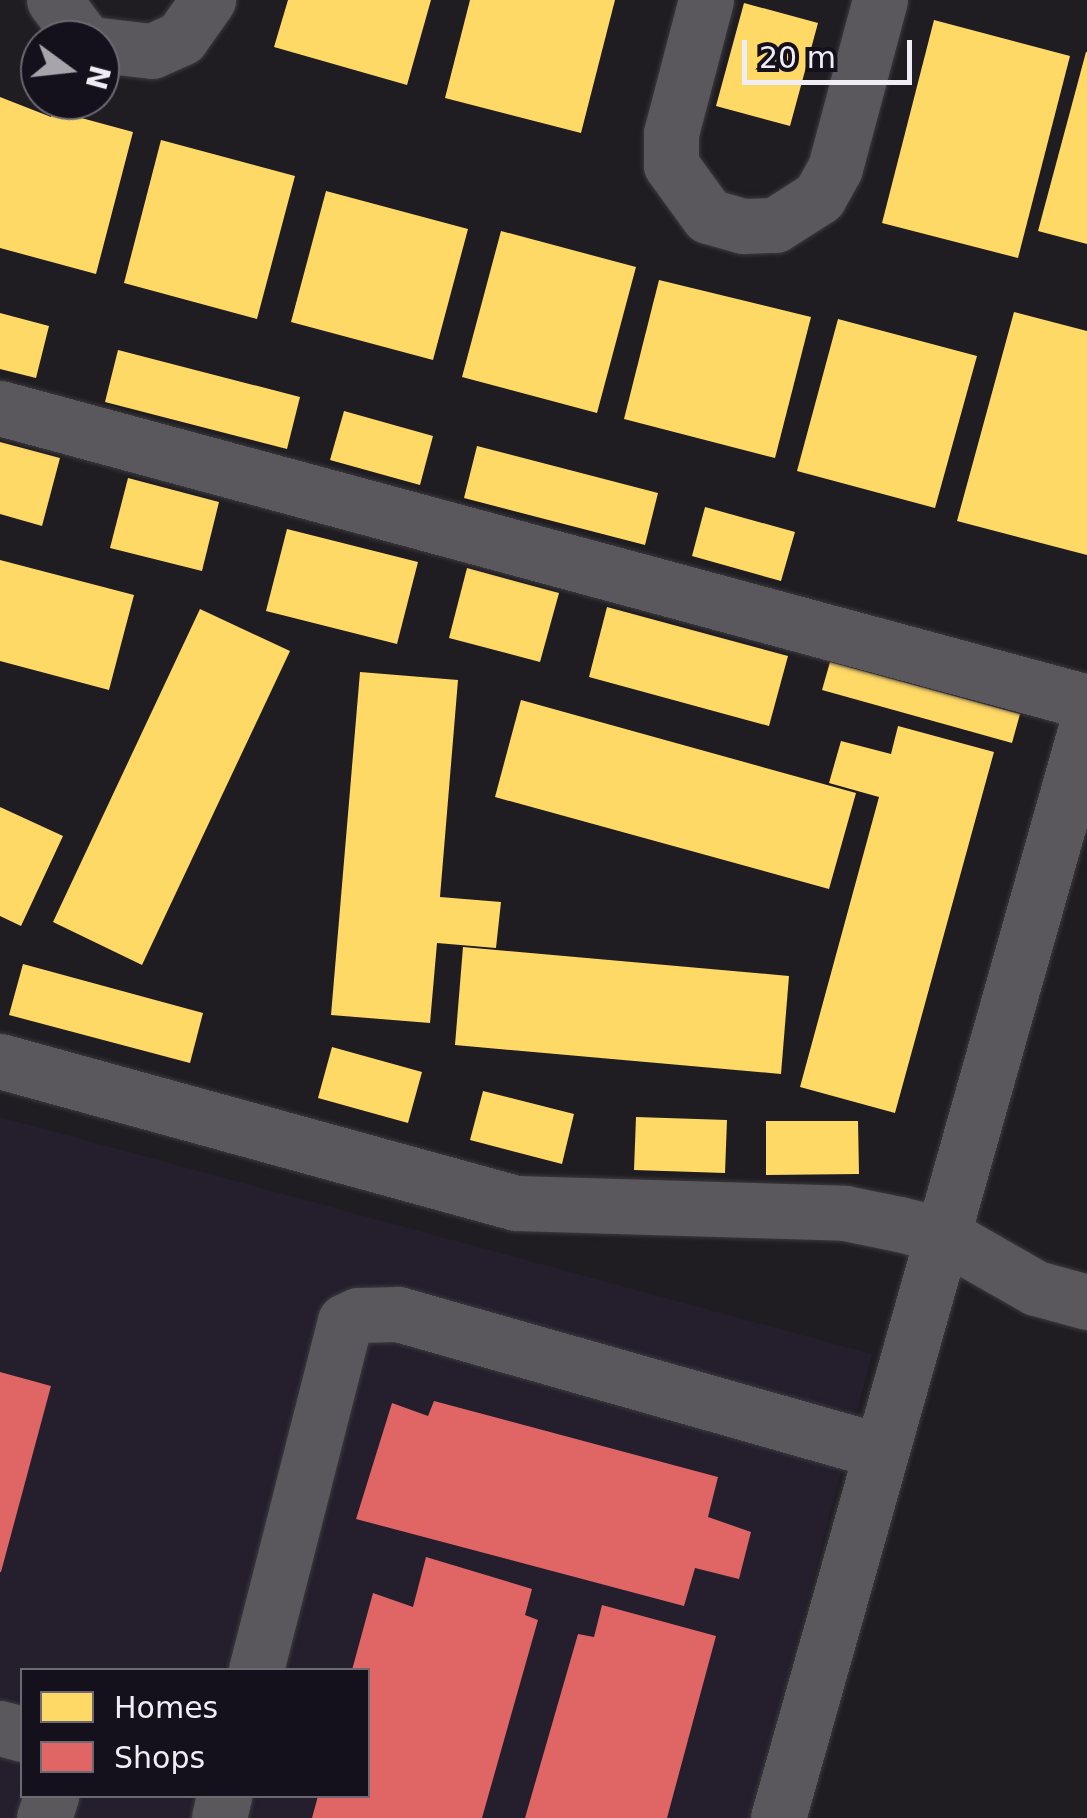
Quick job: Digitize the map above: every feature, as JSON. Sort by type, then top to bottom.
[{"type":"lane","points":[[120,47],[152,51],[181,38],[208,0]]},
{"type":"lane","points":[[706,0],[670,133],[671,164],[708,216],[743,226],[776,225],[819,197],[835,168],[880,0]]},
{"type":"lane","points":[[0,408],[1087,702]]},
{"type":"lane","points":[[778,1818],[1087,724]]},
{"type":"lane","points":[[0,1061],[516,1202],[845,1213],[944,1235],[1036,1288],[1087,1302]]},
{"type":"lane","points":[[257,1668],[345,1321],[358,1316],[398,1314],[880,1452]]},
{"type":"shaded area","points":[[0,1117],[872,1354],[751,1818],[0,1818]]},
{"type":"building: Homes","points":[[288,0],[431,0],[407,85],[274,47]]},
{"type":"building: Homes","points":[[470,0],[615,0],[581,133],[445,98]]},
{"type":"building: Homes","points":[[744,3],[818,23],[790,126],[716,106]]},
{"type":"building: Homes","points":[[934,20],[1070,56],[1018,258],[882,223]]},
{"type":"building: Homes","points":[[1087,52],[1087,244],[1038,231]]},
{"type":"building: Homes","points":[[0,97],[20,105],[20,120],[89,120],[133,132],[96,274],[0,248]]},
{"type":"building: Homes","points":[[161,140],[295,176],[257,319],[124,283]]},
{"type":"building: Homes","points":[[326,191],[468,229],[433,360],[291,322]]},
{"type":"building: Homes","points":[[501,231],[636,267],[597,413],[462,377]]},
{"type":"building: Homes","points":[[659,280],[811,317],[775,458],[624,419]]},
{"type":"building: Homes","points":[[1014,312],[1087,331],[1087,555],[957,521]]},
{"type":"building: Homes","points":[[0,313],[49,326],[36,378],[0,369]]},
{"type":"building: Homes","points":[[838,319],[977,356],[935,508],[797,471]]},
{"type":"building: Homes","points":[[118,350],[300,397],[287,449],[105,402]]},
{"type":"building: Homes","points":[[344,411],[433,436],[420,485],[330,460]]},
{"type":"building: Homes","points":[[0,442],[60,458],[42,526],[0,514]]},
{"type":"building: Homes","points":[[477,446],[658,493],[645,545],[464,498]]},
{"type":"building: Homes","points":[[128,478],[219,502],[202,571],[110,548]]},
{"type":"building: Homes","points":[[705,507],[795,532],[781,581],[692,556]]},
{"type":"building: Homes","points":[[287,529],[418,562],[397,644],[266,611]]},
{"type":"building: Homes","points":[[0,560],[134,595],[109,690],[0,661]]},
{"type":"building: Homes","points":[[467,568],[559,593],[540,662],[449,638]]},
{"type":"building: Homes","points":[[607,607],[788,656],[769,726],[589,677]]},
{"type":"building: Homes","points":[[200,609],[290,651],[142,965],[53,922]]},
{"type":"building: Homes","points":[[830,662],[1020,714],[1012,743],[822,690]]},
{"type":"building: Homes","points":[[360,672],[458,680],[440,897],[501,902],[496,948],[437,943],[430,1023],[331,1015]]},
{"type":"building: Homes","points":[[521,700],[856,793],[829,889],[495,797]]},
{"type":"building: Homes","points":[[898,726],[994,752],[895,1113],[800,1087],[879,797],[829,783],[841,741],[891,754]]},
{"type":"building: Homes","points":[[0,807],[63,836],[21,926],[0,916]]},
{"type":"building: Homes","points":[[463,947],[789,976],[781,1074],[455,1045]]},
{"type":"building: Homes","points":[[23,964],[203,1013],[190,1063],[9,1015]]},
{"type":"building: Homes","points":[[332,1047],[422,1072],[408,1123],[318,1098]]},
{"type":"building: Homes","points":[[483,1091],[574,1114],[562,1164],[470,1140]]},
{"type":"building: Homes","points":[[636,1117],[727,1120],[725,1173],[634,1170]]},
{"type":"building: Homes","points":[[766,1121],[858,1121],[859,1174],[766,1175]]},
{"type":"building: Shops","points":[[0,1372],[51,1386],[1,1572],[0,1572]]},
{"type":"building: Shops","points":[[434,1401],[718,1477],[708,1517],[751,1532],[739,1579],[695,1568],[684,1606],[356,1519],[392,1403],[428,1416]]},
{"type":"building: Shops","points":[[426,1557],[532,1589],[525,1615],[538,1620],[482,1818],[312,1818],[317,1798],[370,1798],[370,1668],[353,1668],[373,1593],[413,1607]]},
{"type":"building: Shops","points":[[602,1605],[716,1636],[667,1818],[525,1818],[578,1634],[594,1637]]}]
